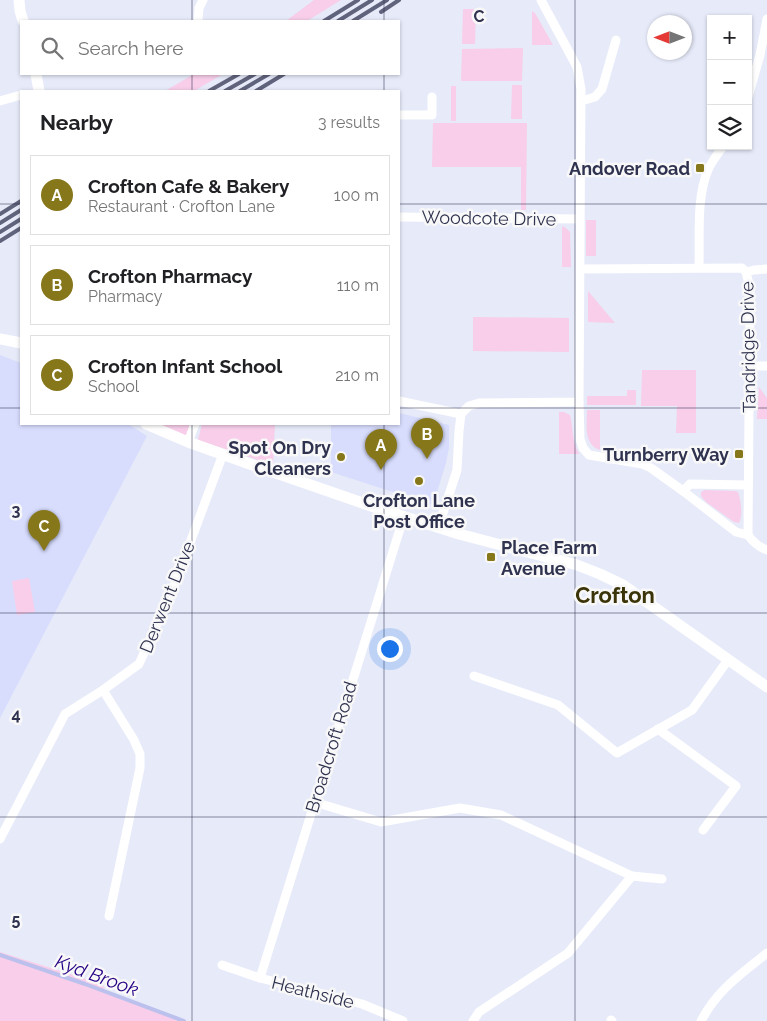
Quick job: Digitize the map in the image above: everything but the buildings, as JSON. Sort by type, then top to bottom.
[{"type":"street","points":[[19,0],[23,20]]},
{"type":"street","points":[[198,20],[199,8],[203,0]]},
{"type":"street","points":[[541,0],[577,67],[581,89],[579,402],[580,439],[583,448],[589,455],[642,464],[651,468],[736,532],[748,535],[754,543],[767,550]]},
{"type":"street","points":[[752,86],[763,56],[767,19]]},
{"type":"street","points":[[581,101],[595,97],[602,89],[616,40]]},
{"type":"street","points":[[36,75],[37,90]]},
{"type":"street","points":[[0,101],[20,95]]},
{"type":"street","points":[[400,115],[432,115],[432,97]]},
{"type":"street","points":[[699,268],[702,193],[709,168],[720,150]]},
{"type":"street","name":"Woodcote Drive","points":[[400,217],[579,219]]},
{"type":"street","name":"Tandridge Drive","points":[[580,269],[742,268],[746,272],[750,288],[748,535]]},
{"type":"street","points":[[746,272],[767,269]]},
{"type":"street","points":[[0,339],[20,343]]},
{"type":"street","points":[[750,366],[767,366]]},
{"type":"street","points":[[400,401],[461,414]]},
{"type":"street","points":[[438,527],[457,470],[458,431],[461,414],[469,406],[479,403],[579,402]]},
{"type":"street","points":[[148,425],[188,442],[404,516],[459,534],[577,565],[600,574],[623,585],[767,687]]},
{"type":"street","points":[[188,442],[195,425]]},
{"type":"street","name":"Derwent Drive","points":[[0,839],[65,714],[139,664],[174,586],[223,454]]},
{"type":"street","points":[[683,491],[690,484],[748,485]]},
{"type":"street","name":"Broadcroft Road","points":[[260,978],[404,516]]},
{"type":"street","points":[[474,676],[558,705],[617,753],[692,710],[728,660]]},
{"type":"street","points":[[103,690],[134,740],[140,754],[140,768],[109,916]]},
{"type":"street","points":[[658,729],[736,786],[703,830]]},
{"type":"street","points":[[314,802],[381,822],[460,808],[501,815],[632,876],[662,879]]},
{"type":"street","points":[[473,1021],[479,1012],[568,953],[632,876]]},
{"type":"street","points":[[701,1021],[714,999],[726,986],[767,953]]},
{"type":"street","name":"Heathside","points":[[222,966],[260,978],[362,1004],[403,1021]]},
{"type":"shaded area","points":[[314,0],[341,0],[309,20],[287,20]]},
{"type":"shaded area","points":[[463,9],[476,9],[475,44],[462,44]]},
{"type":"shaded area","points":[[532,11],[535,13],[553,45],[532,45]]},
{"type":"shaded area","points":[[523,48],[522,81],[461,81],[462,49]]},
{"type":"shaded area","points":[[192,75],[221,75],[196,90],[167,90]]},
{"type":"shaded area","points":[[512,85],[522,85],[522,119],[511,119]]},
{"type":"shaded area","points":[[451,86],[456,86],[456,121],[451,121]]},
{"type":"shaded area","points":[[433,123],[527,123],[526,210],[521,210],[521,167],[432,167]]},
{"type":"shaded area","points":[[586,220],[596,220],[596,256],[586,256]]},
{"type":"shaded area","points":[[562,226],[570,232],[571,267],[562,267]]},
{"type":"shaded area","points":[[588,291],[615,323],[588,322]]},
{"type":"shaded area","points":[[473,317],[569,318],[569,352],[473,351]]},
{"type":"shaded area","points":[[0,355],[20,363],[20,425],[130,425],[147,436],[0,718]]},
{"type":"shaded area","points":[[642,370],[696,370],[696,433],[676,433],[677,406],[641,406]]},
{"type":"shaded area","points":[[759,387],[767,398],[767,419],[757,419]]},
{"type":"shaded area","points":[[627,390],[636,390],[636,405],[587,405],[587,396],[627,396]]},
{"type":"shaded area","points":[[587,410],[600,410],[600,450],[588,438]]},
{"type":"shaded area","points":[[559,412],[570,415],[576,449],[579,454],[559,454]]},
{"type":"shaded area","points":[[400,413],[449,425],[449,448],[446,463],[433,505],[331,472],[331,425],[400,425]]},
{"type":"shaded area","points":[[155,425],[190,425],[186,436]]},
{"type":"shaded area","points":[[202,425],[275,425],[273,465],[198,440]]},
{"type":"shaded area","points":[[705,490],[738,492],[741,508],[739,523],[734,522],[706,502],[701,496],[701,492]]},
{"type":"shaded area","points":[[29,578],[35,612],[17,615],[12,581]]},
{"type":"shaded area","points":[[0,952],[102,984],[106,992],[185,1021],[0,1021]]},
{"type":"waterway","name":"Kyd Brook","points":[[0,955],[184,1021]]},
{"type":"railway","points":[[326,20],[358,0]]},
{"type":"railway","points":[[340,20],[372,0]]},
{"type":"railway","points":[[355,20],[387,0]]},
{"type":"railway","points":[[381,12],[399,0]]},
{"type":"railway","points":[[211,90],[237,75]]},
{"type":"railway","points":[[227,90],[253,75]]},
{"type":"railway","points":[[242,90],[267,75]]},
{"type":"railway","points":[[258,90],[282,75]]},
{"type":"railway","points":[[0,214],[20,202]]},
{"type":"railway","points":[[0,223],[20,211]]},
{"type":"railway","points":[[0,232],[20,220]]},
{"type":"railway","points":[[0,241],[20,229]]},
{"type":"place","name":"Andover Road","points":[[700,168]]},
{"type":"place","name":"Turnberry Way","points":[[739,454]]},
{"type":"place","name":"Spot On Dry Cleaners","points":[[341,457]]},
{"type":"place","name":"Crofton Pharmacy","points":[[427,459]]},
{"type":"place","name":"Crofton Cafe & Bakery","points":[[381,470]]},
{"type":"place","name":"Crofton Lane Post Office","points":[[419,481]]},
{"type":"place","name":"Crofton Infant School","points":[[44,551]]},
{"type":"place","name":"Place Farm Avenue","points":[[491,557]]},
{"type":"district","name":"Crofton","points":[[615,595]]}]
